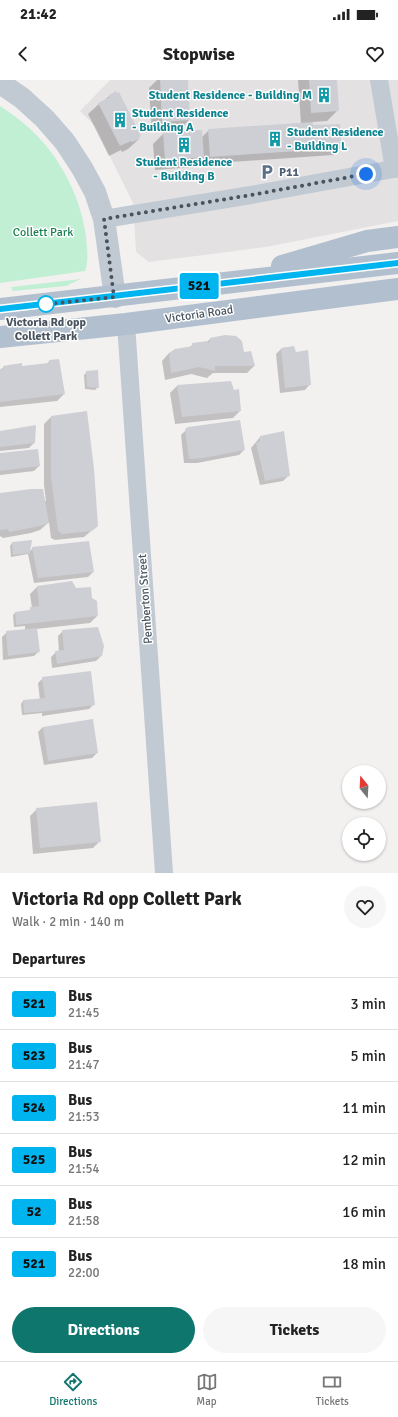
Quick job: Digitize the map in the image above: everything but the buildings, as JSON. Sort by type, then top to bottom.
[{"type":"main road","points":[[221,283],[367,241],[398,237]]},
{"type":"main road","points":[[0,309],[398,263]]},
{"type":"main road","name":"Victoria Road","points":[[0,337],[126,324],[398,289]]},
{"type":"street","points":[[104,219],[251,195],[396,168],[379,80]]},
{"type":"street","points":[[0,83],[24,99],[45,119],[65,142],[82,168],[95,192],[104,219],[114,297]]},
{"type":"street","name":"Pemberton Street","points":[[126,324],[164,873]]},
{"type":"shaded area","points":[[110,80],[398,80],[398,221],[266,247],[149,262],[136,252],[133,203],[95,126],[80,111]]},
{"type":"green space","name":"Collett Park","points":[[0,106],[22,122],[37,136],[50,151],[65,174],[81,211],[84,224],[87,254],[85,271],[0,283]]},
{"type":"green space","points":[[81,279],[66,286],[13,291],[11,287]]},
{"type":"bus line","name":"521","points":[[0,309],[398,263]]},
{"type":"place","name":"Student Residence - Building M","points":[[324,95]]},
{"type":"place","name":"Student Residence - Building A","points":[[120,120]]},
{"type":"place","name":"Student Residence - Building L","points":[[275,139]]},
{"type":"place","name":"Student Residence - Building B","points":[[184,145]]},
{"type":"place","name":"P11","points":[[267,172]]},
{"type":"place","name":"Victoria Rd opp Collett Park","points":[[46,304]]},
{"type":"route","points":[[46,304],[40,305],[114,297],[104,219],[251,195],[366,174]]}]
